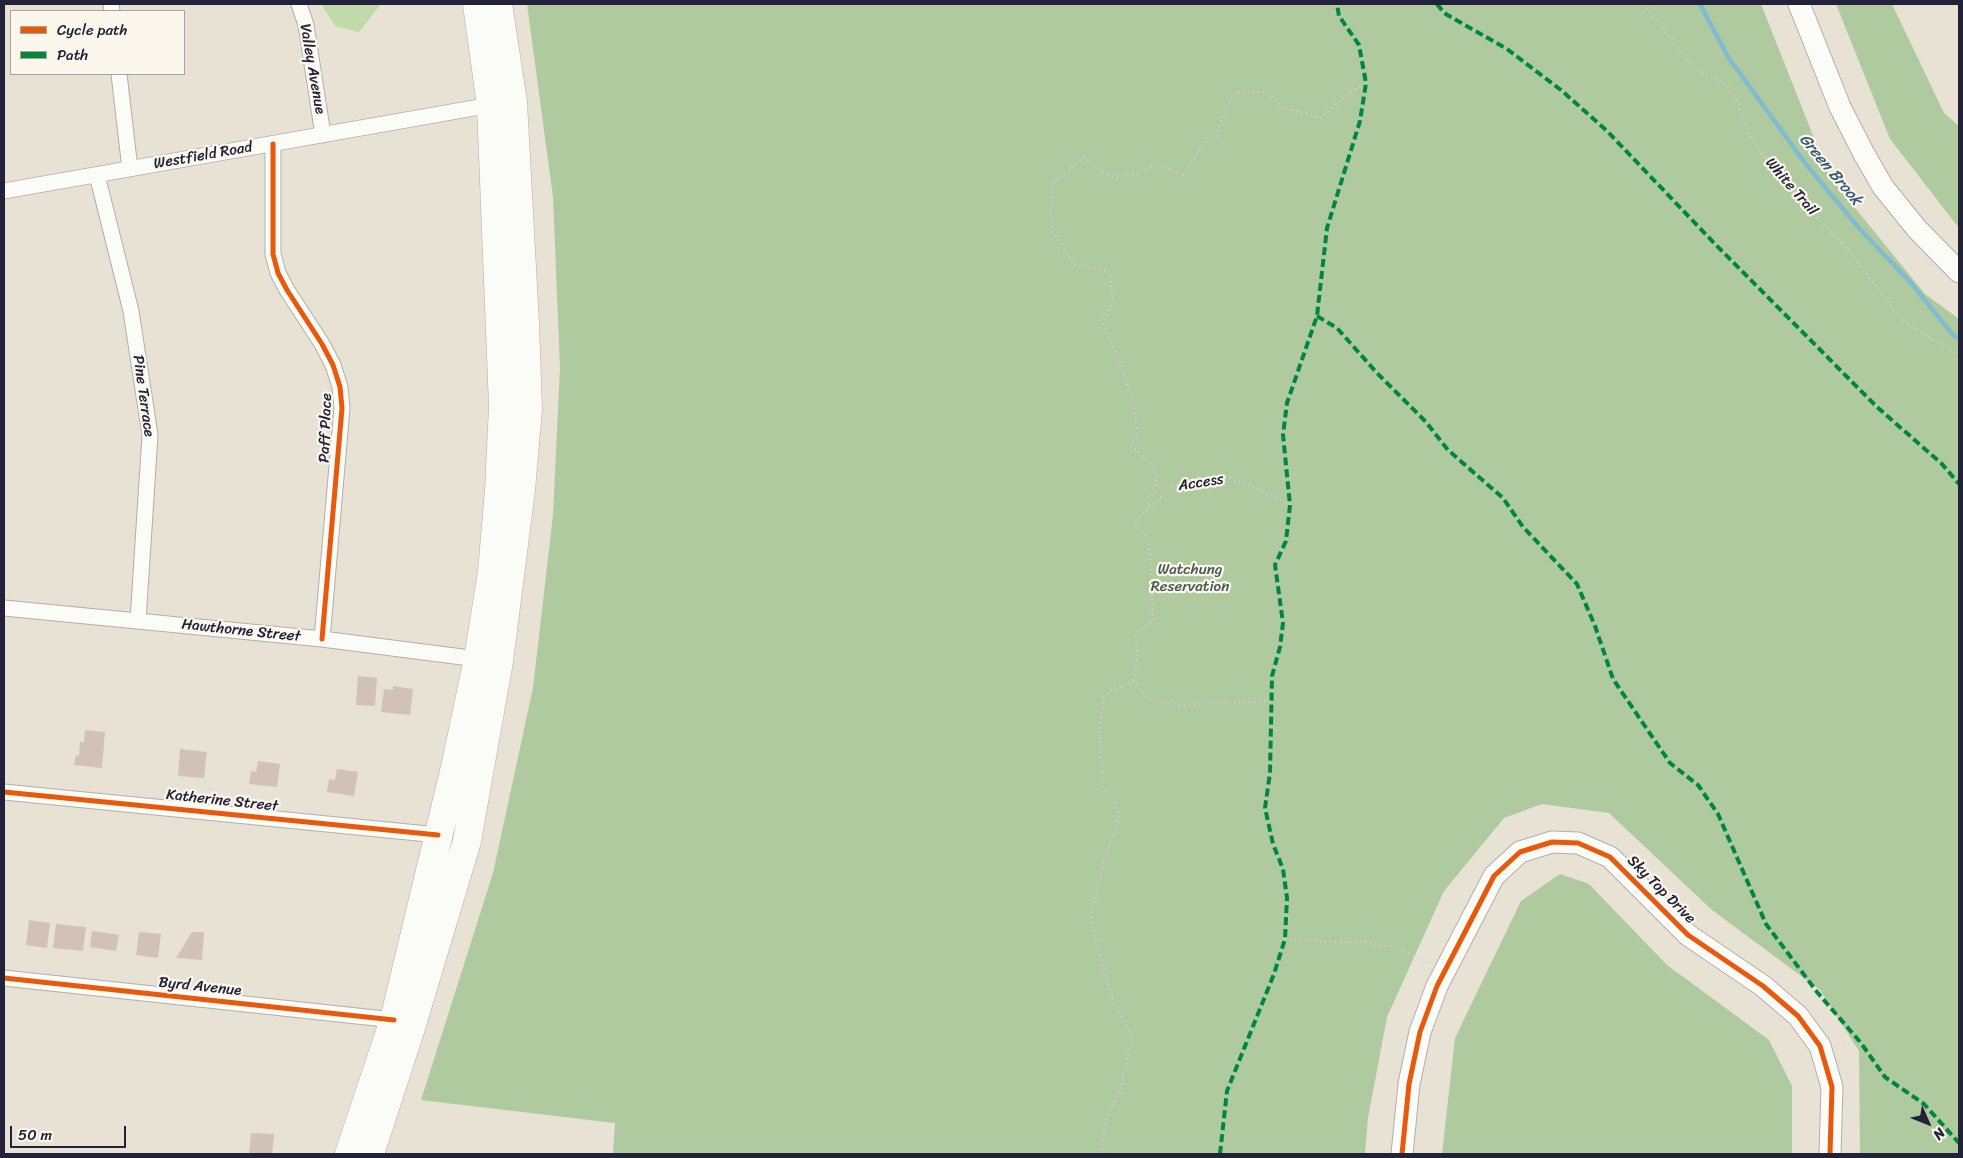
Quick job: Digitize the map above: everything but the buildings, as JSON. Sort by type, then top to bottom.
[{"type":"highway","points":[[349,1154],[394,1020],[456,763],[478,659],[492,572],[500,490],[503,406],[491,105],[478,4]]},
{"type":"highway","points":[[370,1154],[410,1031],[467,841],[499,661],[521,490],[528,409],[525,323],[513,102],[498,4]]},
{"type":"street","name":"Valley Avenue","points":[[299,4],[306,25],[323,135]]},
{"type":"street","points":[[1799,4],[1840,107],[1878,179],[1894,202],[1917,229],[1959,272]]},
{"type":"street","points":[[119,75],[130,169]]},
{"type":"street","name":"Westfield Road","points":[[4,191],[491,105]]},
{"type":"street","name":"Paff Place","points":[[273,144],[273,254],[278,273],[322,344],[333,365],[340,387],[342,408],[322,639]]},
{"type":"street","name":"Pine Terrace","points":[[97,174],[130,311],[150,435],[138,621]]},
{"type":"street","name":"Hawthorne Street","points":[[4,608],[322,639],[478,659]]},
{"type":"street","name":"Katherine Street","points":[[4,792],[438,835]]},
{"type":"street","name":"Sky Top Drive","points":[[1402,1154],[1409,1084],[1420,1032],[1445,971],[1494,876],[1520,852],[1552,842],[1578,843],[1610,857],[1688,935],[1763,986],[1798,1016],[1820,1046],[1832,1087],[1830,1154]]},
{"type":"street","name":"Byrd Avenue","points":[[4,978],[394,1020]]},
{"type":"path","points":[[1272,701],[1179,705],[1147,698],[1133,681],[1138,652],[1135,635],[1153,621],[1148,538],[1135,523],[1145,512],[1158,477],[1150,463],[1130,445],[1138,434],[1132,397],[1103,322],[1113,302],[1110,272],[1074,265],[1052,231],[1051,186],[1083,156],[1109,176],[1133,175],[1156,164],[1183,175],[1205,142],[1218,137],[1228,105],[1237,92],[1266,92],[1283,108],[1320,118],[1346,95],[1366,83]]},
{"type":"path","points":[[1104,1154],[1101,1147],[1106,1120],[1121,1088],[1132,1036],[1112,998],[1090,920],[1106,853],[1120,816],[1113,798],[1102,786],[1098,728],[1104,698],[1110,691],[1133,681]]},
{"type":"path","points":[[1285,938],[1308,941],[1360,942],[1397,947],[1445,971]]},
{"type":"path","points":[[1820,1046],[1846,1042],[1861,1043]]},
{"type":"green space","points":[[321,4],[381,4],[359,32],[335,26]]},
{"type":"green space","name":"Watchung Reservation","points":[[527,4],[1761,4],[1829,176],[1925,294],[1959,319],[1959,1154],[1860,1154],[1859,1051],[1820,990],[1712,910],[1609,813],[1542,804],[1504,818],[1444,891],[1387,1017],[1368,1118],[1365,1154],[613,1154],[615,1123],[421,1100],[493,873],[533,688],[553,515],[560,368],[553,197]]},
{"type":"green space","points":[[1836,4],[1892,4],[1944,113],[1959,126],[1959,228],[1890,139]]},
{"type":"green space","points":[[1560,874],[1589,884],[1667,965],[1769,1040],[1792,1086],[1792,1154],[1442,1154],[1455,1038],[1521,901]]},
{"type":"waterway","name":"Green Brook","points":[[1700,4],[1728,57],[1805,163],[1858,227],[1911,283],[1953,335],[1959,339]]},
{"type":"marked path","points":[[1220,1154],[1227,1091],[1274,974],[1285,939],[1287,898],[1283,869],[1273,844],[1265,808],[1270,773],[1272,676],[1280,647],[1283,623],[1275,565],[1286,541],[1290,505],[1283,435],[1287,403],[1317,316],[1327,228],[1360,121],[1366,83],[1359,45],[1339,16],[1337,4]]},
{"type":"marked path","points":[[1437,4],[1444,13],[1507,49],[1561,90],[1607,131],[1715,244],[1877,407],[1942,464],[1959,484]]},
{"type":"marked path","points":[[1317,316],[1337,328],[1376,372],[1426,422],[1448,450],[1503,498],[1523,527],[1577,584],[1595,626],[1613,679],[1670,763],[1698,785],[1718,814],[1766,924],[1817,992],[1861,1043],[1885,1077],[1924,1104],[1959,1143]]},
{"type":"cycle path","points":[[273,144],[273,254],[278,273],[322,344],[333,365],[340,387],[342,408],[322,639]]},
{"type":"cycle path","points":[[4,792],[438,835]]},
{"type":"cycle path","points":[[1402,1154],[1409,1084],[1420,1032],[1437,986],[1494,876],[1520,852],[1552,842],[1578,843],[1610,857],[1688,935],[1763,986],[1798,1016],[1820,1046],[1832,1087],[1830,1154]]},
{"type":"cycle path","points":[[4,978],[394,1020]]}]
